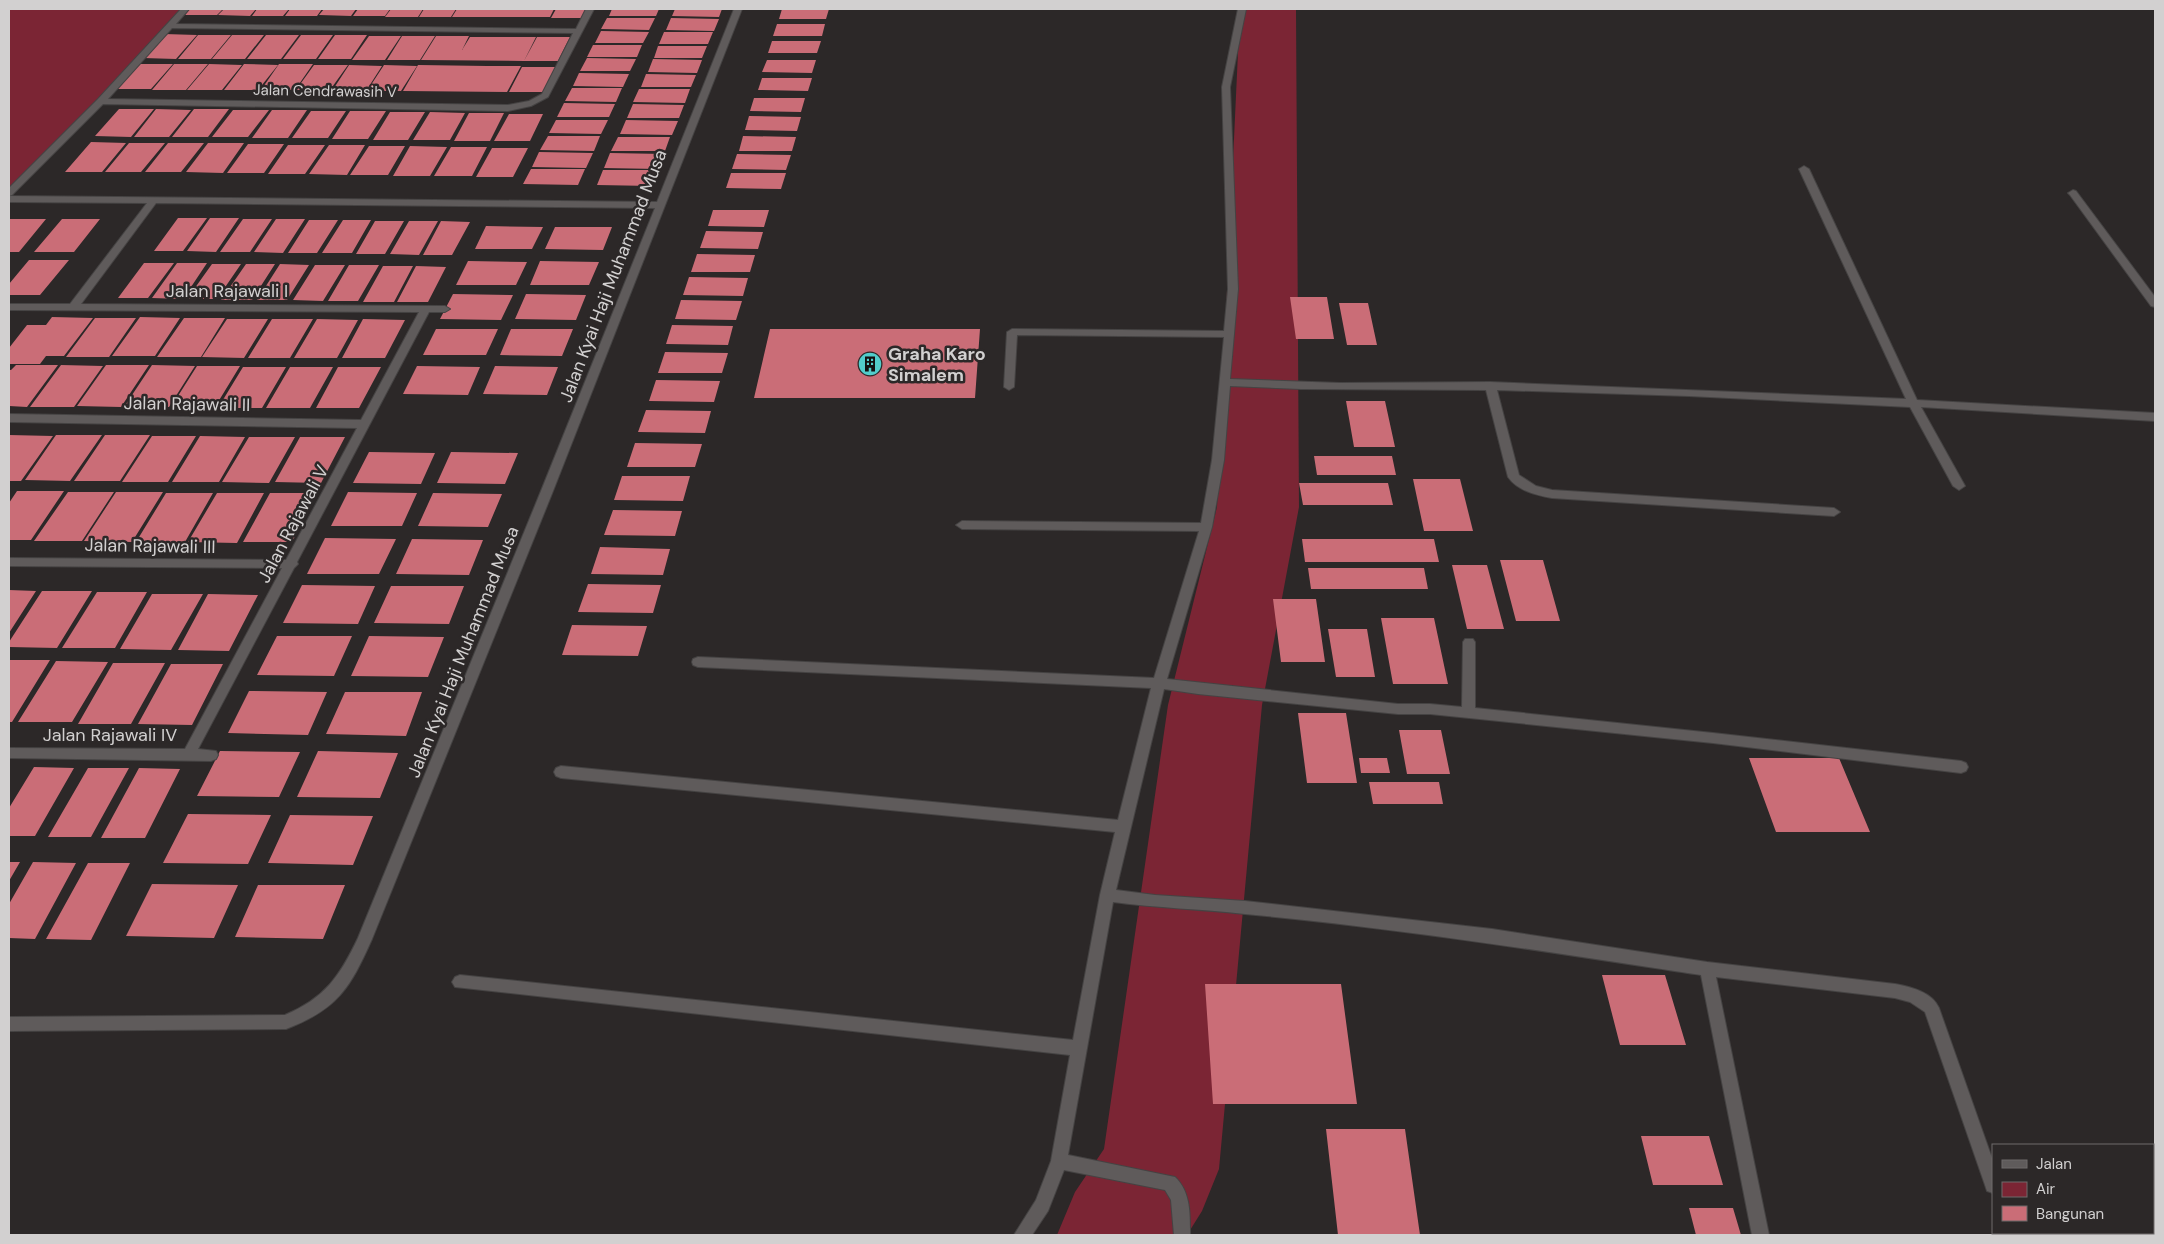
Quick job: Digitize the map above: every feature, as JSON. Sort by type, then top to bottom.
[{"type":"street","points":[[9,193],[101,101],[185,9]]},
{"type":"street","points":[[169,26],[577,31],[590,9]]},
{"type":"street","name":"Jalan Kyai Haji Muhammad Musa","points":[[9,1024],[286,1022],[317,1008],[332,996],[347,978],[365,939],[547,491],[738,9]]},
{"type":"street","points":[[1022,1235],[1042,1205],[1058,1161],[1107,895],[1159,683],[1206,527],[1218,460],[1233,289],[1226,87],[1242,9]]},
{"type":"street","name":"Jalan Cendrawasih V","points":[[101,101],[508,108],[534,102],[545,95],[577,31]]},
{"type":"street","points":[[1804,169],[1913,402],[1959,486]]},
{"type":"street","points":[[2073,193],[2155,304]]},
{"type":"street","points":[[9,199],[659,205]]},
{"type":"street","points":[[74,306],[154,200]]},
{"type":"street","name":"Jalan Rajawali I","points":[[9,307],[445,309]]},
{"type":"street","name":"Jalan Rajawali V","points":[[189,754],[292,564],[426,309]]},
{"type":"street","points":[[1009,387],[1012,332],[1229,334]]},
{"type":"street","points":[[1224,382],[1286,386],[1490,385],[1913,402],[2155,418]]},
{"type":"street","points":[[1490,385],[1514,477],[1524,486],[1535,491],[1552,494],[1834,512]]},
{"type":"street","name":"Jalan Rajawali II","points":[[9,418],[365,424]]},
{"type":"street","points":[[962,525],[1206,527]]},
{"type":"street","name":"Jalan Rajawali III","points":[[9,562],[292,564]]},
{"type":"street","points":[[1468,713],[1469,642]]},
{"type":"street","points":[[698,662],[1159,683],[1198,689],[1398,709],[1430,709],[1713,738],[1961,767]]},
{"type":"street","name":"Jalan Rajawali IV","points":[[9,754],[211,755]]},
{"type":"street","points":[[562,772],[1124,827]]},
{"type":"street","points":[[1107,895],[1155,901],[1245,907],[1492,936],[1707,969],[1895,991],[1924,1001],[1931,1008],[1992,1182]]},
{"type":"street","points":[[1707,969],[1760,1235]]},
{"type":"street","points":[[460,982],[1079,1048]]},
{"type":"street","points":[[1058,1161],[1170,1183],[1175,1187],[1178,1194],[1182,1235]]},
{"type":"water","points":[[9,9],[185,9],[101,101],[9,193]]},
{"type":"building","points":[[190,9],[223,9],[217,15],[185,15]]},
{"type":"building","points":[[224,9],[256,9],[250,16],[218,15]]},
{"type":"building","points":[[257,9],[289,9],[283,16],[252,16]]},
{"type":"building","points":[[290,9],[322,9],[317,16],[285,16]]},
{"type":"building","points":[[324,9],[356,9],[351,16],[319,15]]},
{"type":"building","points":[[358,9],[390,9],[385,16],[353,16]]},
{"type":"building","points":[[391,9],[423,9],[418,17],[385,17]]},
{"type":"building","points":[[424,9],[456,9],[451,17],[419,17]]},
{"type":"building","points":[[457,9],[554,9],[550,17],[452,17]]},
{"type":"building","points":[[556,9],[588,9],[583,18],[551,18]]},
{"type":"building","points":[[612,9],[659,9],[656,16],[609,16]]},
{"type":"building","points":[[675,9],[722,9],[719,17],[672,16]]},
{"type":"building","points":[[782,9],[829,9],[826,19],[779,19]]},
{"type":"building","points":[[607,18],[655,18],[649,30],[601,29]]},
{"type":"building","points":[[671,18],[719,19],[714,31],[666,30]]},
{"type":"building","points":[[777,24],[825,24],[822,36],[773,36]]},
{"type":"building","points":[[601,31],[649,32],[643,43],[595,43]]},
{"type":"building","points":[[664,32],[713,32],[708,44],[659,44]]},
{"type":"building","points":[[164,34],[197,35],[176,59],[143,58]]},
{"type":"building","points":[[198,35],[231,35],[211,59],[178,59]]},
{"type":"building","points":[[232,35],[264,35],[245,59],[212,59]]},
{"type":"building","points":[[266,35],[299,35],[281,59],[247,59]]},
{"type":"building","points":[[301,35],[333,35],[316,59],[283,59]]},
{"type":"building","points":[[335,35],[367,35],[351,59],[318,59]]},
{"type":"building","points":[[369,36],[401,36],[385,60],[352,60]]},
{"type":"building","points":[[402,36],[435,36],[420,60],[387,60]]},
{"type":"building","points":[[436,36],[469,36],[462,50],[470,37],[536,37],[524,61],[421,60]]},
{"type":"building","points":[[537,37],[570,37],[558,61],[524,61]]},
{"type":"building","points":[[772,41],[821,41],[817,53],[768,53]]},
{"type":"building","points":[[593,45],[642,45],[637,57],[587,57]]},
{"type":"building","points":[[658,46],[707,46],[702,58],[654,58]]},
{"type":"building","points":[[587,58],[636,59],[630,71],[580,71]]},
{"type":"building","points":[[653,59],[702,60],[697,73],[648,72]]},
{"type":"building","points":[[767,60],[816,60],[812,73],[762,72]]},
{"type":"building","points":[[139,64],[173,64],[151,89],[116,89]]},
{"type":"building","points":[[174,64],[208,64],[186,90],[152,90]]},
{"type":"building","points":[[209,64],[242,65],[222,90],[187,90]]},
{"type":"building","points":[[244,64],[278,65],[258,90],[224,90]]},
{"type":"building","points":[[279,64],[313,64],[295,90],[261,90]]},
{"type":"building","points":[[314,65],[348,65],[330,90],[296,90]]},
{"type":"building","points":[[349,65],[382,66],[366,91],[332,91]]},
{"type":"building","points":[[384,65],[417,66],[401,91],[367,91]]},
{"type":"building","points":[[418,65],[521,66],[507,92],[403,91]]},
{"type":"building","points":[[522,67],[556,67],[543,92],[509,92]]},
{"type":"building","points":[[579,73],[629,74],[623,87],[573,86]]},
{"type":"building","points":[[646,74],[696,75],[691,87],[641,87]]},
{"type":"building","points":[[762,78],[812,78],[808,91],[758,90]]},
{"type":"building","points":[[572,88],[622,88],[616,102],[565,101]]},
{"type":"building","points":[[639,89],[690,89],[685,103],[633,102]]},
{"type":"building","points":[[754,98],[805,98],[801,112],[750,111]]},
{"type":"building","points":[[564,103],[615,104],[609,117],[557,117]]},
{"type":"building","points":[[633,104],[684,105],[679,118],[627,118]]},
{"type":"building","points":[[119,109],[154,109],[131,137],[95,136]]},
{"type":"building","points":[[156,109],[191,110],[169,137],[134,137]]},
{"type":"building","points":[[194,109],[229,109],[208,137],[172,137]]},
{"type":"building","points":[[233,110],[269,110],[248,137],[212,137]]},
{"type":"building","points":[[272,110],[307,110],[288,138],[252,138]]},
{"type":"building","points":[[311,111],[346,111],[328,138],[292,138]]},
{"type":"building","points":[[350,111],[386,111],[368,139],[332,139]]},
{"type":"building","points":[[390,112],[425,112],[408,140],[373,140]]},
{"type":"building","points":[[430,112],[465,113],[450,140],[413,140]]},
{"type":"building","points":[[469,113],[504,113],[490,141],[454,141]]},
{"type":"building","points":[[509,114],[543,114],[530,141],[494,141]]},
{"type":"building","points":[[749,116],[801,117],[797,131],[745,130]]},
{"type":"building","points":[[556,120],[608,120],[601,134],[549,133]]},
{"type":"building","points":[[626,120],[678,121],[672,135],[620,134]]},
{"type":"building","points":[[548,136],[600,136],[594,151],[540,150]]},
{"type":"building","points":[[743,136],[796,137],[792,151],[739,151]]},
{"type":"building","points":[[618,137],[670,137],[665,151],[611,151]]},
{"type":"building","points":[[91,142],[126,143],[102,172],[65,172]]},
{"type":"building","points":[[129,143],[165,143],[141,172],[105,172]]},
{"type":"building","points":[[168,143],[204,143],[181,172],[145,172]]},
{"type":"building","points":[[208,143],[244,143],[223,173],[186,172]]},
{"type":"building","points":[[248,144],[284,144],[264,173],[227,173]]},
{"type":"building","points":[[288,145],[325,145],[305,174],[268,174]]},
{"type":"building","points":[[329,145],[365,145],[347,175],[309,174]]},
{"type":"building","points":[[369,146],[405,146],[388,175],[350,175]]},
{"type":"building","points":[[410,146],[447,147],[430,176],[393,176]]},
{"type":"building","points":[[451,147],[487,147],[472,176],[434,176]]},
{"type":"building","points":[[492,148],[528,148],[513,177],[476,177]]},
{"type":"building","points":[[539,152],[593,153],[586,168],[532,167]]},
{"type":"building","points":[[610,153],[664,154],[658,169],[604,168]]},
{"type":"building","points":[[737,154],[791,155],[786,170],[732,169]]},
{"type":"building","points":[[531,169],[585,169],[578,185],[523,184]]},
{"type":"building","points":[[603,170],[658,170],[652,186],[597,185]]},
{"type":"building","points":[[731,173],[786,173],[781,189],[726,188]]},
{"type":"building","points":[[713,210],[769,210],[764,227],[708,226]]},
{"type":"building","points":[[178,218],[207,218],[183,251],[154,251]]},
{"type":"building","points":[[210,218],[239,218],[216,252],[187,251]]},
{"type":"building","points":[[9,219],[46,219],[19,252],[9,252]]},
{"type":"building","points":[[62,219],[100,219],[74,252],[34,252]]},
{"type":"building","points":[[243,219],[272,219],[250,252],[220,252]]},
{"type":"building","points":[[276,219],[305,219],[283,253],[254,252]]},
{"type":"building","points":[[309,220],[338,220],[317,253],[288,253]]},
{"type":"building","points":[[343,220],[371,220],[352,253],[322,253]]},
{"type":"building","points":[[375,221],[404,221],[385,254],[356,254]]},
{"type":"building","points":[[409,221],[438,221],[419,255],[390,254]]},
{"type":"building","points":[[441,221],[470,222],[452,255],[423,255]]},
{"type":"building","points":[[486,226],[543,227],[532,249],[475,249]]},
{"type":"building","points":[[555,227],[612,227],[603,250],[545,249]]},
{"type":"building","points":[[706,231],[763,232],[758,249],[700,248]]},
{"type":"building","points":[[697,254],[755,255],[750,272],[691,272]]},
{"type":"building","points":[[29,260],[69,260],[40,295],[9,295],[9,284]]},
{"type":"building","points":[[468,261],[527,262],[516,285],[456,285]]},
{"type":"building","points":[[540,261],[599,262],[589,285],[530,285]]},
{"type":"building","points":[[144,263],[174,263],[148,298],[118,298]]},
{"type":"building","points":[[177,263],[207,263],[183,299],[152,298]]},
{"type":"building","points":[[212,264],[241,264],[217,299],[187,299]]},
{"type":"building","points":[[246,264],[275,264],[252,300],[221,300]]},
{"type":"building","points":[[280,264],[309,265],[287,300],[257,300]]},
{"type":"building","points":[[315,265],[345,265],[323,301],[293,300]]},
{"type":"building","points":[[349,265],[379,265],[358,301],[328,301]]},
{"type":"building","points":[[383,266],[413,266],[394,302],[363,302]]},
{"type":"building","points":[[416,266],[446,267],[428,302],[397,302]]},
{"type":"building","points":[[689,277],[748,278],[743,296],[683,295]]},
{"type":"building","points":[[453,294],[513,295],[501,320],[440,319]]},
{"type":"building","points":[[526,294],[586,295],[576,320],[515,319]]},
{"type":"building","points":[[1290,297],[1327,297],[1334,339],[1296,339]]},
{"type":"building","points":[[681,300],[742,301],[736,320],[675,319]]},
{"type":"building","points":[[1339,303],[1368,303],[1377,345],[1347,345]]},
{"type":"building","points":[[52,317],[93,318],[64,356],[46,356],[40,364],[9,364],[9,348],[27,325],[46,325]]},
{"type":"building","points":[[140,317],[180,318],[155,356],[112,356]]},
{"type":"building","points":[[95,318],[136,318],[109,357],[66,357]]},
{"type":"building","points":[[184,318],[225,318],[201,357],[157,357]]},
{"type":"building","points":[[227,319],[268,319],[244,358],[202,357]]},
{"type":"building","points":[[272,319],[313,319],[290,358],[248,358]]},
{"type":"building","points":[[317,319],[358,320],[337,358],[294,358]]},
{"type":"building","points":[[363,319],[405,320],[385,358],[342,358]]},
{"type":"building","points":[[672,325],[733,326],[728,345],[666,344]]},
{"type":"building","points":[[436,329],[498,329],[486,355],[423,355]]},
{"type":"building","points":[[511,329],[573,329],[562,356],[500,355]]},
{"type":"building","name":"Graha Karo Simalem","points":[[770,329],[980,329],[975,398],[754,398]]},
{"type":"building","points":[[665,352],[728,353],[722,373],[658,373]]},
{"type":"building","points":[[16,365],[58,365],[27,407],[9,406],[9,370]]},
{"type":"building","points":[[61,365],[103,366],[74,407],[30,407]]},
{"type":"building","points":[[106,365],[149,365],[121,407],[77,406]]},
{"type":"building","points":[[152,365],[195,366],[169,407],[124,407]]},
{"type":"building","points":[[197,366],[240,366],[215,407],[171,407]]},
{"type":"building","points":[[417,366],[480,367],[468,395],[403,394]]},
{"type":"building","points":[[495,366],[558,367],[547,395],[483,394]]},
{"type":"building","points":[[243,367],[286,367],[262,408],[218,408]]},
{"type":"building","points":[[290,367],[333,367],[310,408],[266,408]]},
{"type":"building","points":[[338,367],[381,367],[359,408],[316,408]]},
{"type":"building","points":[[656,380],[720,381],[714,402],[649,401]]},
{"type":"building","points":[[1346,401],[1385,401],[1395,447],[1354,447]]},
{"type":"building","points":[[646,410],[711,411],[705,433],[638,432]]},
{"type":"building","points":[[9,435],[53,436],[21,481],[9,481]]},
{"type":"building","points":[[56,435],[102,435],[70,481],[25,480]]},
{"type":"building","points":[[105,435],[150,435],[120,481],[74,481]]},
{"type":"building","points":[[152,436],[196,436],[168,482],[122,482]]},
{"type":"building","points":[[200,436],[245,437],[219,482],[172,482]]},
{"type":"building","points":[[249,437],[295,437],[269,483],[222,482]]},
{"type":"building","points":[[300,437],[345,437],[321,483],[275,482]]},
{"type":"building","points":[[635,443],[702,444],[695,467],[627,467]]},
{"type":"building","points":[[369,452],[435,453],[421,484],[353,483]]},
{"type":"building","points":[[451,452],[518,453],[505,484],[437,483]]},
{"type":"building","points":[[1314,456],[1392,456],[1396,475],[1317,475]]},
{"type":"building","points":[[622,476],[690,476],[683,501],[614,500]]},
{"type":"building","points":[[1413,479],[1460,479],[1473,531],[1424,531]]},
{"type":"building","points":[[1299,483],[1388,483],[1393,505],[1303,505]]},
{"type":"building","points":[[17,491],[64,491],[31,540],[9,540],[9,503]]},
{"type":"building","points":[[68,492],[114,492],[82,541],[34,541]]},
{"type":"building","points":[[116,492],[163,492],[132,542],[84,541]]},
{"type":"building","points":[[348,492],[417,493],[402,526],[331,526]]},
{"type":"building","points":[[166,493],[213,493],[185,542],[136,542]]},
{"type":"building","points":[[217,493],[264,493],[237,543],[188,542]]},
{"type":"building","points":[[270,493],[317,493],[292,542],[243,542]]},
{"type":"building","points":[[433,493],[502,494],[488,527],[418,526]]},
{"type":"building","points":[[613,510],[682,511],[675,536],[604,535]]},
{"type":"building","points":[[325,538],[396,539],[379,574],[307,574]]},
{"type":"building","points":[[412,539],[483,540],[469,575],[396,574]]},
{"type":"building","points":[[1302,539],[1434,539],[1439,562],[1305,562]]},
{"type":"building","points":[[600,547],[670,549],[663,575],[591,574]]},
{"type":"building","points":[[1500,560],[1543,560],[1560,621],[1516,621]]},
{"type":"building","points":[[1452,565],[1487,565],[1504,629],[1467,629]]},
{"type":"building","points":[[1308,568],[1424,568],[1428,589],[1311,589]]},
{"type":"building","points":[[588,584],[661,585],[653,613],[578,612]]},
{"type":"building","points":[[302,585],[375,586],[358,624],[283,623]]},
{"type":"building","points":[[391,586],[464,586],[449,624],[374,623]]},
{"type":"building","points":[[9,590],[36,591],[9,633]]},
{"type":"building","points":[[42,591],[92,591],[57,648],[9,647],[9,642]]},
{"type":"building","points":[[97,592],[147,592],[115,648],[62,648]]},
{"type":"building","points":[[152,594],[203,594],[171,650],[120,649]]},
{"type":"building","points":[[208,594],[258,595],[229,651],[178,650]]},
{"type":"building","points":[[1273,599],[1316,599],[1325,662],[1281,662]]},
{"type":"building","points":[[1381,618],[1434,618],[1448,684],[1393,684]]},
{"type":"building","points":[[572,625],[647,626],[638,656],[562,655]]},
{"type":"building","points":[[1328,629],[1367,629],[1375,677],[1336,677]]},
{"type":"building","points":[[277,636],[352,636],[334,676],[257,675]]},
{"type":"building","points":[[369,636],[444,637],[428,677],[351,676]]},
{"type":"building","points":[[9,660],[50,660],[12,722],[9,722]]},
{"type":"building","points":[[56,661],[108,662],[72,722],[18,722]]},
{"type":"building","points":[[113,663],[165,663],[131,724],[78,724]]},
{"type":"building","points":[[171,664],[223,664],[192,725],[138,724]]},
{"type":"building","points":[[249,691],[327,692],[308,735],[228,733]]},
{"type":"building","points":[[345,692],[422,692],[406,736],[326,734]]},
{"type":"building","points":[[1298,713],[1346,713],[1357,783],[1307,783]]},
{"type":"building","points":[[1399,730],[1441,730],[1450,774],[1407,774]]},
{"type":"building","points":[[220,751],[300,752],[279,797],[197,796]]},
{"type":"building","points":[[318,751],[398,753],[380,798],[297,797]]},
{"type":"building","points":[[1359,758],[1387,758],[1390,773],[1361,773]]},
{"type":"building","points":[[1749,758],[1839,758],[1870,832],[1776,832]]},
{"type":"building","points":[[34,767],[74,768],[35,836],[9,836],[9,808]]},
{"type":"building","points":[[88,768],[129,768],[91,837],[48,837]]},
{"type":"building","points":[[139,768],[180,769],[145,838],[101,838]]},
{"type":"building","points":[[1369,782],[1439,782],[1443,804],[1373,804]]},
{"type":"building","points":[[188,814],[271,815],[248,864],[163,863]]},
{"type":"building","points":[[290,815],[373,816],[353,865],[268,863]]},
{"type":"building","points":[[9,862],[20,862],[9,881]]},
{"type":"building","points":[[33,862],[76,863],[35,939],[9,938],[9,904]]},
{"type":"building","points":[[88,863],[130,863],[91,940],[46,939]]},
{"type":"building","points":[[152,884],[238,885],[214,938],[126,936]]},
{"type":"building","points":[[258,885],[345,885],[323,939],[235,937]]},
{"type":"building","points":[[1602,975],[1665,975],[1686,1045],[1620,1045]]},
{"type":"building","points":[[1205,984],[1341,984],[1357,1104],[1213,1104]]},
{"type":"building","points":[[1326,1129],[1405,1129],[1420,1235],[1338,1235]]},
{"type":"building","points":[[1641,1136],[1709,1136],[1723,1185],[1653,1185]]},
{"type":"building","points":[[1689,1208],[1733,1208],[1741,1235],[1696,1235]]},
{"type":"waterway","points":[[1118,1235],[1160,1169],[1215,705],[1258,507],[1268,9]]},
{"type":"place","name":"Graha Karo Simalem","points":[[870,364]]}]
